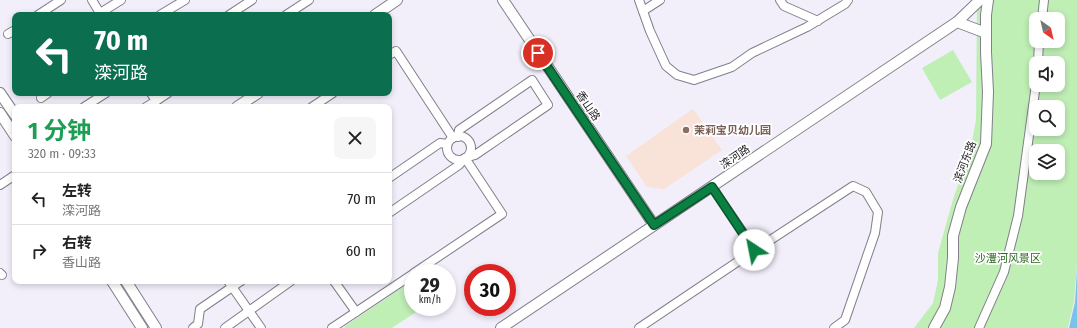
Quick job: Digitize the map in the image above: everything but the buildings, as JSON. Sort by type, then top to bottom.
[{"type":"street","points":[[43,12],[61,0]]},
{"type":"street","points":[[92,0],[98,12]]},
{"type":"street","points":[[102,12],[121,0]]},
{"type":"street","points":[[165,12],[185,0]]},
{"type":"street","points":[[234,12],[252,0]]},
{"type":"street","points":[[291,12],[309,0]]},
{"type":"street","points":[[379,12],[397,0]]},
{"type":"street","name":"香山路","points":[[502,0],[654,225]]},
{"type":"street","points":[[639,0],[650,31],[666,66],[677,75],[694,80],[732,67],[752,53],[807,27],[845,4],[848,0]]},
{"type":"street","points":[[643,12],[660,0]]},
{"type":"street","points":[[780,0],[784,6],[818,20]]},
{"type":"street","name":"滦河路","points":[[500,328],[957,22],[980,0]]},
{"type":"street","name":"滨河东路","points":[[934,328],[945,308],[950,287],[953,258],[953,236],[959,214],[986,144],[988,92],[986,15],[988,0]]},
{"type":"street","points":[[1043,12],[1044,0]]},
{"type":"street","points":[[957,22],[986,33]]},
{"type":"street","points":[[392,53],[396,51],[453,140]]},
{"type":"street","points":[[532,80],[548,105],[475,155],[459,160],[451,157],[448,154],[453,140],[459,130],[532,80]]},
{"type":"street","points":[[978,328],[1004,272],[1018,216],[1035,92]]},
{"type":"street","points":[[0,93],[12,111]]},
{"type":"street","points":[[89,104],[101,96]]},
{"type":"street","points":[[153,96],[156,101]]},
{"type":"street","points":[[151,104],[164,96]]},
{"type":"street","points":[[242,104],[254,96]]},
{"type":"street","points":[[316,104],[328,96]]},
{"type":"street","points":[[0,113],[12,131]]},
{"type":"street","points":[[392,176],[440,143],[462,137],[469,143],[470,152],[459,165],[392,211]]},
{"type":"street","points":[[429,264],[502,214],[465,158]]},
{"type":"street","points":[[0,185],[12,177]]},
{"type":"street","points":[[639,328],[754,250],[853,186],[866,192],[878,212],[875,233],[845,320],[834,328]]},
{"type":"street","points":[[712,187],[754,250]]},
{"type":"street","points":[[332,328],[404,281]]},
{"type":"street","points":[[114,284],[142,328]]},
{"type":"street","points":[[128,284],[156,328]]},
{"type":"street","points":[[192,328],[198,324],[200,309],[230,284],[260,328]]},
{"type":"street","points":[[225,328],[287,284]]},
{"type":"street","points":[[336,284],[356,312]]},
{"type":"shaded area","name":"茉莉宝贝幼儿园","points":[[693,109],[722,150],[664,189],[647,187],[626,156]]},
{"type":"green space","name":"沙澧河风景区","points":[[977,0],[1077,0],[1077,264],[1074,302],[1068,328],[914,328],[933,303],[938,280],[938,253],[954,196],[970,152],[976,120]]},
{"type":"green space","points":[[953,50],[972,82],[940,100],[922,68]]},
{"type":"green space","points":[[404,286],[404,316],[410,316],[392,328],[344,327]]},
{"type":"water","points":[[1077,269],[1077,328],[1069,328],[1075,302]]},
{"type":"place","name":"茉莉宝贝幼儿园","points":[[686,130]]},
{"type":"route","points":[[538,53],[654,225],[712,187],[754,250]]}]
